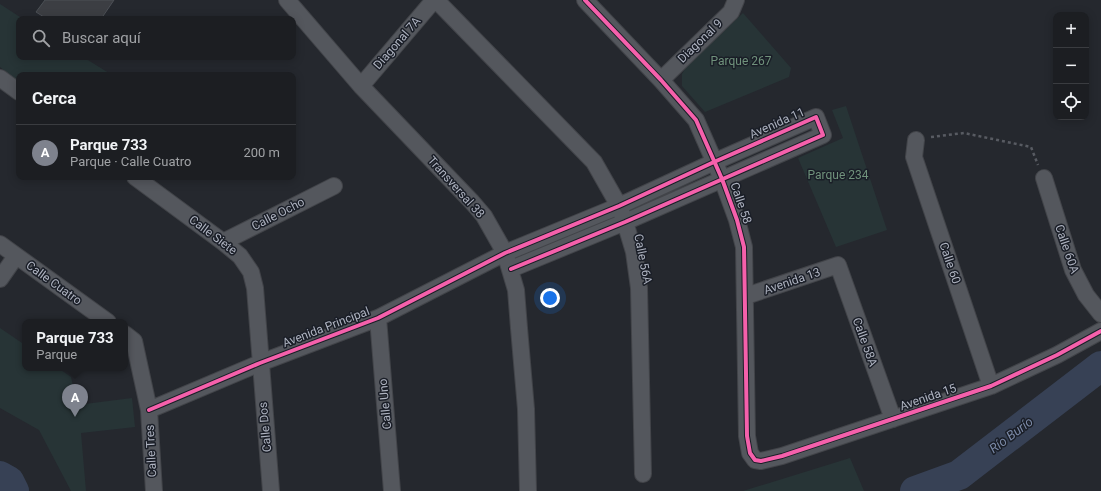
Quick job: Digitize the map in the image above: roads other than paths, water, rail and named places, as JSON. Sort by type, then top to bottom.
[{"type":"street","name":"Transversal 38","points":[[288,0],[361,86],[472,202],[484,216],[505,253],[516,290],[526,409],[528,491]]},
{"type":"street","name":"Diagonal 7A","points":[[361,86],[435,0]]},
{"type":"street","name":"Calle 56A","points":[[435,0],[594,162],[619,206],[634,252],[639,288],[643,474]]},
{"type":"street","name":"Calle 58","points":[[585,0],[661,80],[696,120],[738,220],[744,247],[746,296],[747,436],[750,452],[755,460]]},
{"type":"street","name":"Diagonal 9","points":[[661,80],[731,12],[736,0]]},
{"type":"street","points":[[0,78],[16,90]]},
{"type":"street","name":"Avenida 11","points":[[505,253],[619,206],[816,117],[823,134],[625,222],[511,269]]},
{"type":"street","name":"Calle 60","points":[[916,140],[914,157],[991,386]]},
{"type":"street","name":"Calle 60A","points":[[1044,178],[1073,270],[1086,295],[1101,314]]},
{"type":"street","name":"Calle Siete","points":[[139,180],[223,242],[240,256],[252,272],[255,288],[260,363]]},
{"type":"street","name":"Calle Ocho","points":[[223,242],[334,186]]},
{"type":"street","name":"Calle Cuatro","points":[[0,244],[104,319]]},
{"type":"street","name":"Avenida Principal","points":[[149,410],[260,363],[378,318],[505,253]]},
{"type":"street","points":[[0,279],[16,256]]},
{"type":"street","name":"Avenida 13","points":[[746,296],[838,265]]},
{"type":"street","name":"Calle 58A","points":[[838,265],[893,419]]},
{"type":"street","name":"Calle Uno","points":[[378,318],[392,491]]},
{"type":"street","name":"Avenida 15","points":[[755,460],[761,461],[782,456],[991,386],[1057,355],[1101,331]]},
{"type":"street","points":[[128,336],[134,341],[149,410]]},
{"type":"street","name":"Calle Dos","points":[[260,363],[271,491]]},
{"type":"street","name":"Calle Tres","points":[[149,410],[154,491]]},
{"type":"waterway","name":"Río Burío","points":[[915,491],[959,475],[1101,366]]},
{"type":"waterway","name":"Río Burío","points":[[0,476],[9,481],[14,491]]},
{"type":"place","name":"Parque 733","points":[[75,417]]},
{"type":"park label","name":"Parque 267","points":[[741,61]]},
{"type":"park label","name":"Parque 234","points":[[838,175]]}]
